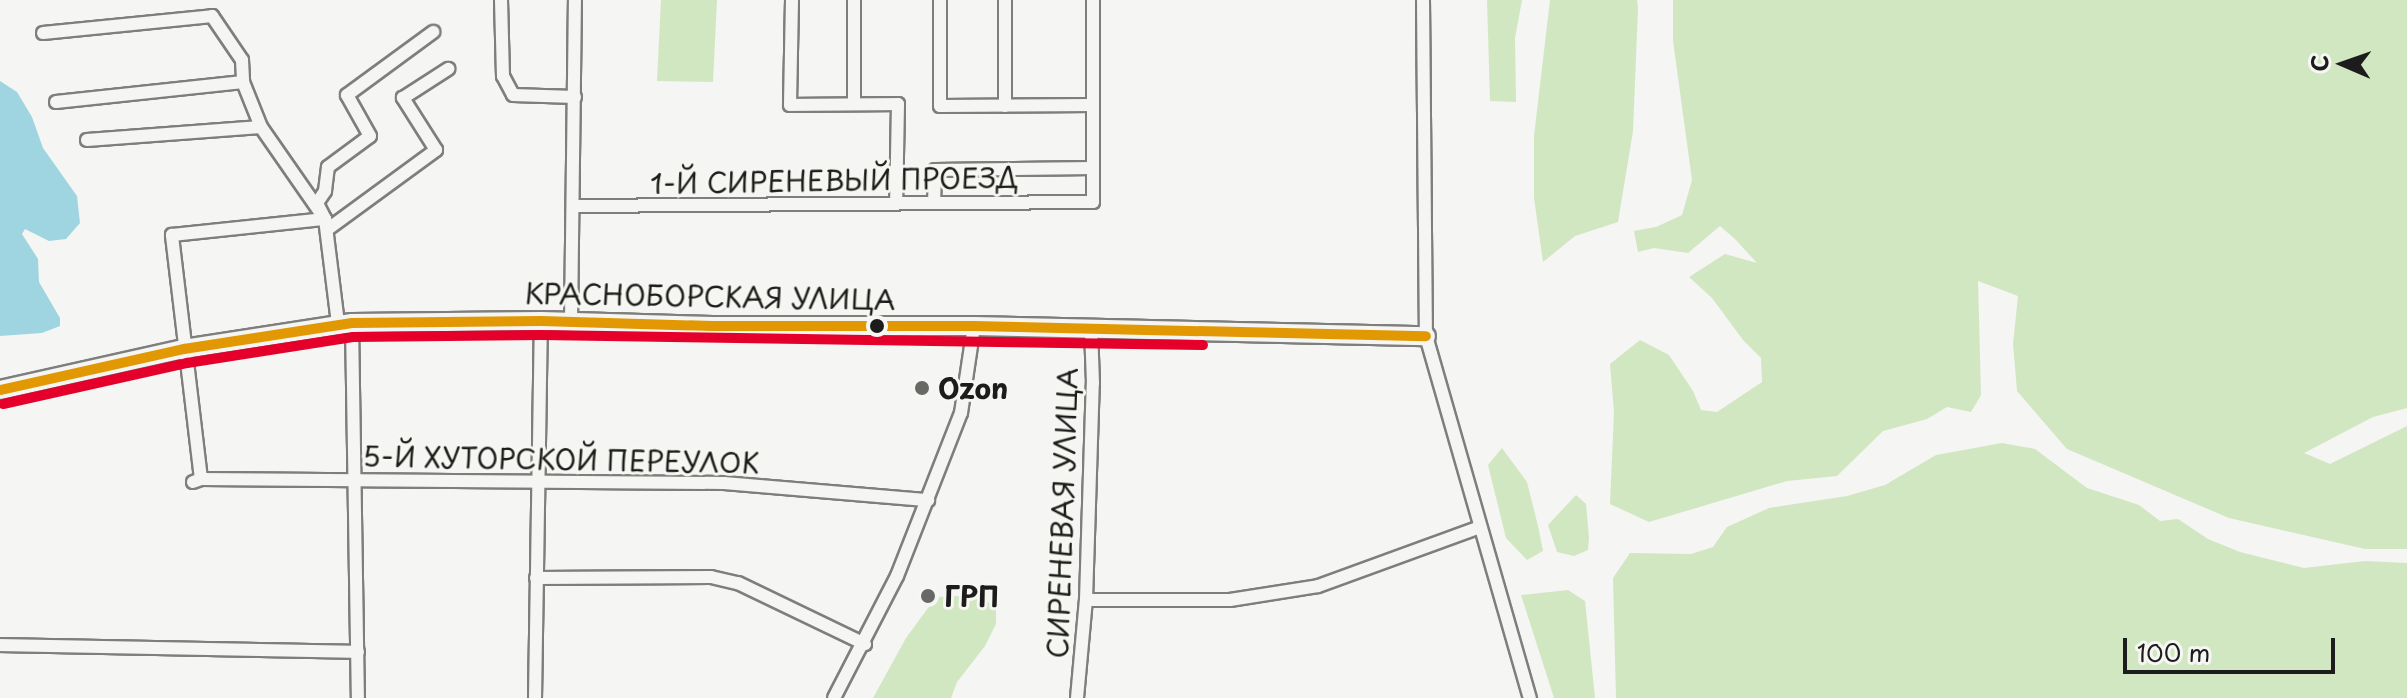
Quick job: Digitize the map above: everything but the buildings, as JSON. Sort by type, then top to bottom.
[{"type":"street","points":[[501,0],[503,76],[513,95],[575,97]]},
{"type":"street","points":[[571,323],[575,206],[575,0]]},
{"type":"street","points":[[792,0],[790,105],[898,104],[896,204]]},
{"type":"street","points":[[854,0],[854,104]]},
{"type":"street","points":[[940,0],[940,106],[1093,105]]},
{"type":"street","points":[[1005,0],[1005,106]]},
{"type":"street","points":[[934,203],[935,170],[1093,168],[1093,0]]},
{"type":"street","points":[[1423,0],[1426,336],[1530,698]]},
{"type":"street","points":[[43,33],[212,16],[242,60],[243,82],[261,127],[317,203],[327,224],[345,324],[356,480],[358,698]]},
{"type":"street","points":[[317,203],[325,191],[328,167],[370,136],[347,95],[433,32]]},
{"type":"street","points":[[184,349],[172,235],[327,224],[436,150],[403,98],[448,69]]},
{"type":"street","points":[[56,102],[243,82]]},
{"type":"street","points":[[87,140],[261,127]]},
{"type":"street","name":"1-Й СИРЕНЕВЫЙ ПРОЕЗД","points":[[575,206],[1093,202],[1093,168]]},
{"type":"street","points":[[535,698],[541,321]]},
{"type":"street","name":"КРАСНОБОРСКАЯ УЛИЦА","points":[[0,390],[184,349],[345,324],[541,321],[1426,336]]},
{"type":"street","points":[[834,698],[865,644],[928,500],[961,413],[974,326]]},
{"type":"street","name":"СИРЕНЕВАЯ УЛИЦА","points":[[1077,698],[1086,600],[1093,383],[1091,329]]},
{"type":"street","name":"5-Й ХУТОРСКОЙ ПЕРЕУЛОК","points":[[184,349],[197,481],[724,483],[928,500]]},
{"type":"street","points":[[1086,600],[1230,600],[1318,586],[1480,527]]},
{"type":"street","points":[[536,578],[711,577],[738,583],[865,644]]},
{"type":"street","points":[[0,645],[358,652]]},
{"type":"green space","points":[[661,0],[717,0],[713,82],[657,81]]},
{"type":"green space","points":[[1487,0],[1522,0],[1515,38],[1516,102],[1490,101]]},
{"type":"green space","points":[[1550,0],[1637,0],[1638,8],[1633,131],[1618,222],[1575,236],[1543,262],[1534,198],[1534,136]]},
{"type":"green space","points":[[1673,0],[2407,0],[2407,408],[2373,417],[2304,453],[2330,464],[2407,426],[2407,549],[2365,549],[2229,518],[2067,449],[2017,391],[2013,344],[2018,296],[1978,281],[1981,395],[1971,412],[1947,407],[1927,419],[1883,431],[1837,476],[1787,481],[1649,522],[1610,504],[1614,412],[1610,364],[1640,340],[1669,355],[1693,391],[1701,410],[1717,412],[1762,382],[1761,358],[1743,340],[1712,298],[1689,277],[1725,254],[1757,263],[1735,239],[1720,226],[1688,253],[1654,248],[1638,252],[1634,231],[1656,227],[1682,215],[1692,180],[1673,41]]},
{"type":"green space","points":[[2002,443],[2035,449],[2087,488],[2139,505],[2160,521],[2178,519],[2208,539],[2240,552],[2304,568],[2365,561],[2407,563],[2407,698],[1616,698],[1613,578],[1630,553],[1691,554],[1713,547],[1727,527],[1769,508],[1847,496],[1885,485],[1936,455]]},
{"type":"green space","points":[[1502,448],[1527,482],[1538,526],[1543,551],[1527,560],[1506,538],[1488,465]]},
{"type":"green space","points":[[1576,495],[1586,504],[1589,538],[1588,550],[1574,556],[1557,552],[1548,525]]},
{"type":"green space","points":[[1568,590],[1585,601],[1595,698],[1554,698],[1521,595]]},
{"type":"green space","points":[[979,595],[996,608],[996,624],[985,646],[957,682],[951,698],[873,698],[906,638],[936,597]]},
{"type":"water","points":[[0,81],[17,92],[32,117],[43,148],[77,196],[80,223],[66,239],[49,241],[25,229],[22,234],[38,259],[39,282],[60,318],[60,326],[42,333],[0,336]]},
{"type":"transit line","points":[[0,390],[184,349],[352,323],[541,321],[713,326],[974,326],[1426,336]]},
{"type":"transit line","points":[[3,404],[187,363],[353,337],[541,335],[1203,345]]},
{"type":"place","name":"Ozon","points":[[922,388]]},
{"type":"place","name":"ГРП","points":[[928,596]]}]
